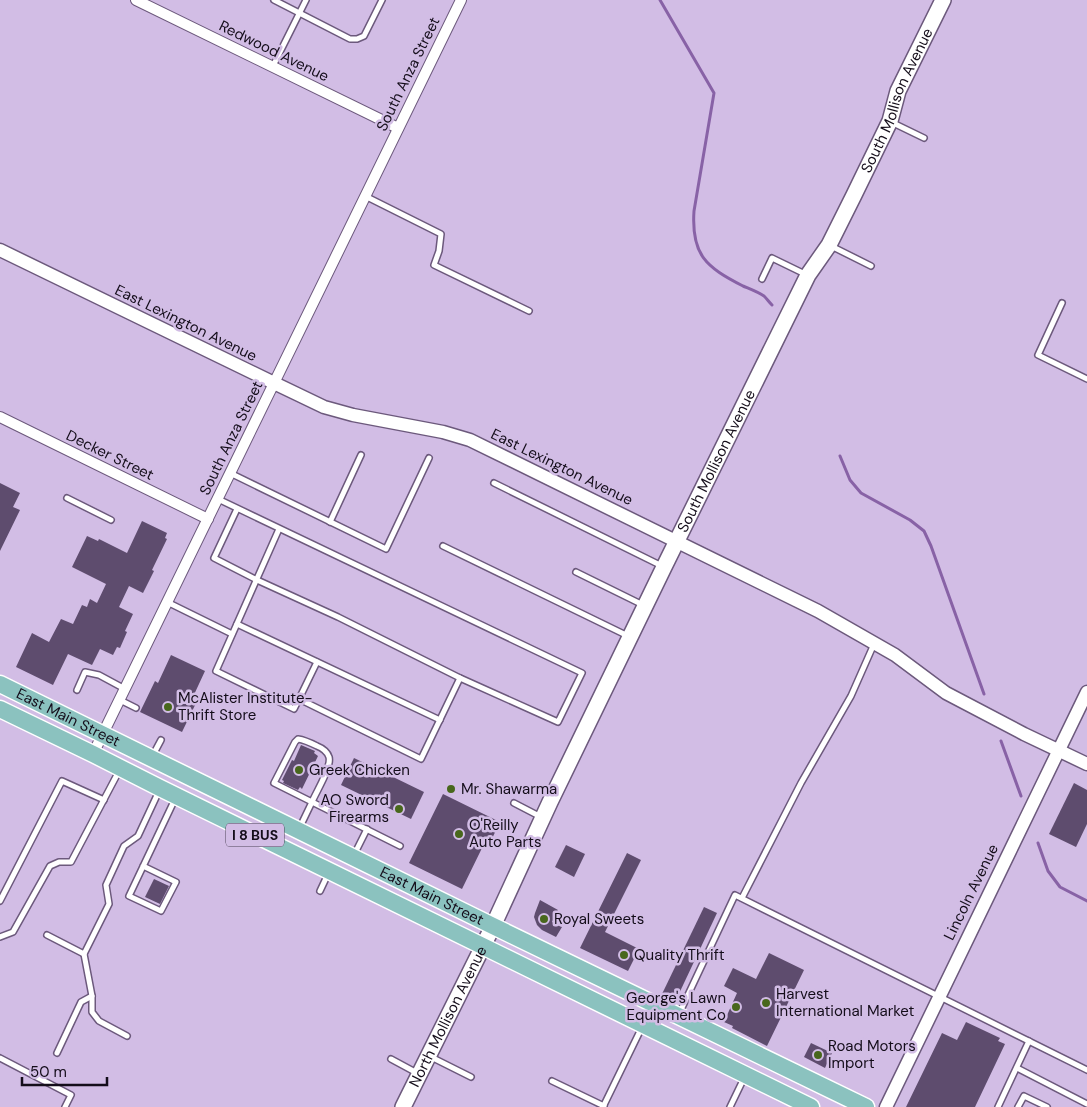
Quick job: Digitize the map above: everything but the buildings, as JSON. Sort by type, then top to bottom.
[{"type":"main road","name":"South Mollison Avenue","points":[[493,926],[676,542],[808,275],[829,245],[890,121],[898,91],[943,0]]},
{"type":"main road","name":"East Main Street","points":[[0,684],[866,1107]]},
{"type":"main road","name":"East Main Street","points":[[0,709],[811,1107]]},
{"type":"main road","name":"North Mollison Avenue","points":[[403,1107],[493,926]]},
{"type":"main road","points":[[745,1075],[756,1053]]},
{"type":"street","name":"Redwood Avenue","points":[[136,0],[398,128]]},
{"type":"street","name":"South Anza Street","points":[[93,754],[460,0]]},
{"type":"street","name":"East Lexington Avenue","points":[[0,250],[324,407],[353,415],[443,432],[470,440],[818,611],[896,654],[946,693],[1024,734],[1087,764]]},
{"type":"street","name":"Decker Street","points":[[0,418],[208,519]]},
{"type":"street","name":"Lincoln Avenue","points":[[886,1107],[1087,692]]},
{"type":"lane","points":[[274,0],[350,39],[364,36],[382,0]]},
{"type":"lane","points":[[273,67],[306,0]]},
{"type":"lane","points":[[890,121],[924,138]]},
{"type":"lane","points":[[365,196],[441,234],[440,251],[434,265],[529,311]]},
{"type":"lane","points":[[829,245],[871,266]]},
{"type":"lane","points":[[762,279],[772,258],[808,275]]},
{"type":"lane","points":[[1062,303],[1038,355],[1087,379]]},
{"type":"lane","points":[[330,522],[361,456]]},
{"type":"lane","points":[[230,473],[386,549],[429,458]]},
{"type":"lane","points":[[494,483],[664,567]]},
{"type":"lane","points":[[66,498],[111,520]]},
{"type":"lane","points":[[218,499],[582,673],[558,722],[460,678],[214,558],[237,509]]},
{"type":"lane","points":[[279,529],[216,671],[294,709],[317,662]]},
{"type":"lane","points":[[443,546],[630,637]]},
{"type":"lane","points":[[576,572],[645,606]]},
{"type":"lane","points":[[167,602],[232,634]]},
{"type":"lane","points":[[237,624],[440,720]]},
{"type":"lane","points":[[742,898],[801,782],[850,696],[874,643]]},
{"type":"lane","points":[[77,690],[85,672],[92,673],[125,689]]},
{"type":"lane","points":[[299,699],[421,759],[460,678]]},
{"type":"lane","points":[[120,700],[136,708]]},
{"type":"lane","points":[[298,830],[312,802],[327,769],[330,758],[321,748],[298,739],[274,784],[312,802],[367,829],[400,846]]},
{"type":"lane","points":[[152,758],[161,740]]},
{"type":"lane","points":[[0,937],[13,932],[50,866],[59,862],[71,862],[120,768]]},
{"type":"lane","points":[[0,901],[62,781],[104,800]]},
{"type":"lane","points":[[127,1036],[99,1021],[92,1012],[92,996],[84,954],[109,904],[106,886],[124,846],[138,836],[160,788]]},
{"type":"lane","points":[[143,866],[176,882],[161,912],[129,896],[143,866],[176,796]]},
{"type":"lane","points":[[514,803],[543,818]]},
{"type":"lane","points":[[353,857],[367,829]]},
{"type":"lane","points":[[320,891],[330,871]]},
{"type":"lane","points":[[679,1016],[735,895],[1087,1070]]},
{"type":"lane","points":[[48,935],[84,954]]},
{"type":"lane","points":[[57,1053],[81,1002],[92,996]]},
{"type":"lane","points":[[552,1080],[604,1106],[643,1025]]},
{"type":"lane","points":[[998,1107],[1029,1041]]},
{"type":"lane","points":[[428,1055],[471,1077]]},
{"type":"lane","points":[[0,1058],[71,1095],[65,1107]]},
{"type":"lane","points":[[391,1060],[419,1074]]},
{"type":"lane","points":[[1017,1068],[1087,1104]]},
{"type":"lane","points":[[730,1107],[745,1075]]},
{"type":"lane","points":[[1018,1107],[1024,1096],[1046,1107]]},
{"type":"waterway","points":[[660,0],[714,93],[694,211],[695,239],[698,249],[710,266],[730,279],[764,296],[772,305]]},
{"type":"waterway","points":[[840,456],[850,480],[861,493],[910,520],[924,531],[984,694]]},
{"type":"waterway","points":[[1001,741],[1021,796]]},
{"type":"waterway","points":[[1038,843],[1048,871],[1060,887],[1087,901]]},
{"type":"place","name":"McAlister Institute- Thrift Store","points":[[168,707]]},
{"type":"place","name":"Greek Chicken","points":[[299,770]]},
{"type":"place","name":"Mr. Shawarma","points":[[451,789]]},
{"type":"place","name":"AO Sword Firearms","points":[[399,809]]},
{"type":"place","name":"O'Reilly Auto Parts","points":[[459,834]]},
{"type":"place","name":"Royal Sweets","points":[[544,919]]},
{"type":"place","name":"Quality Thrift","points":[[624,955]]},
{"type":"place","name":"Harvest International Market","points":[[766,1003]]},
{"type":"place","name":"George's Lawn Equipment Co","points":[[736,1007]]},
{"type":"place","name":"Road Motors Import","points":[[818,1055]]}]
